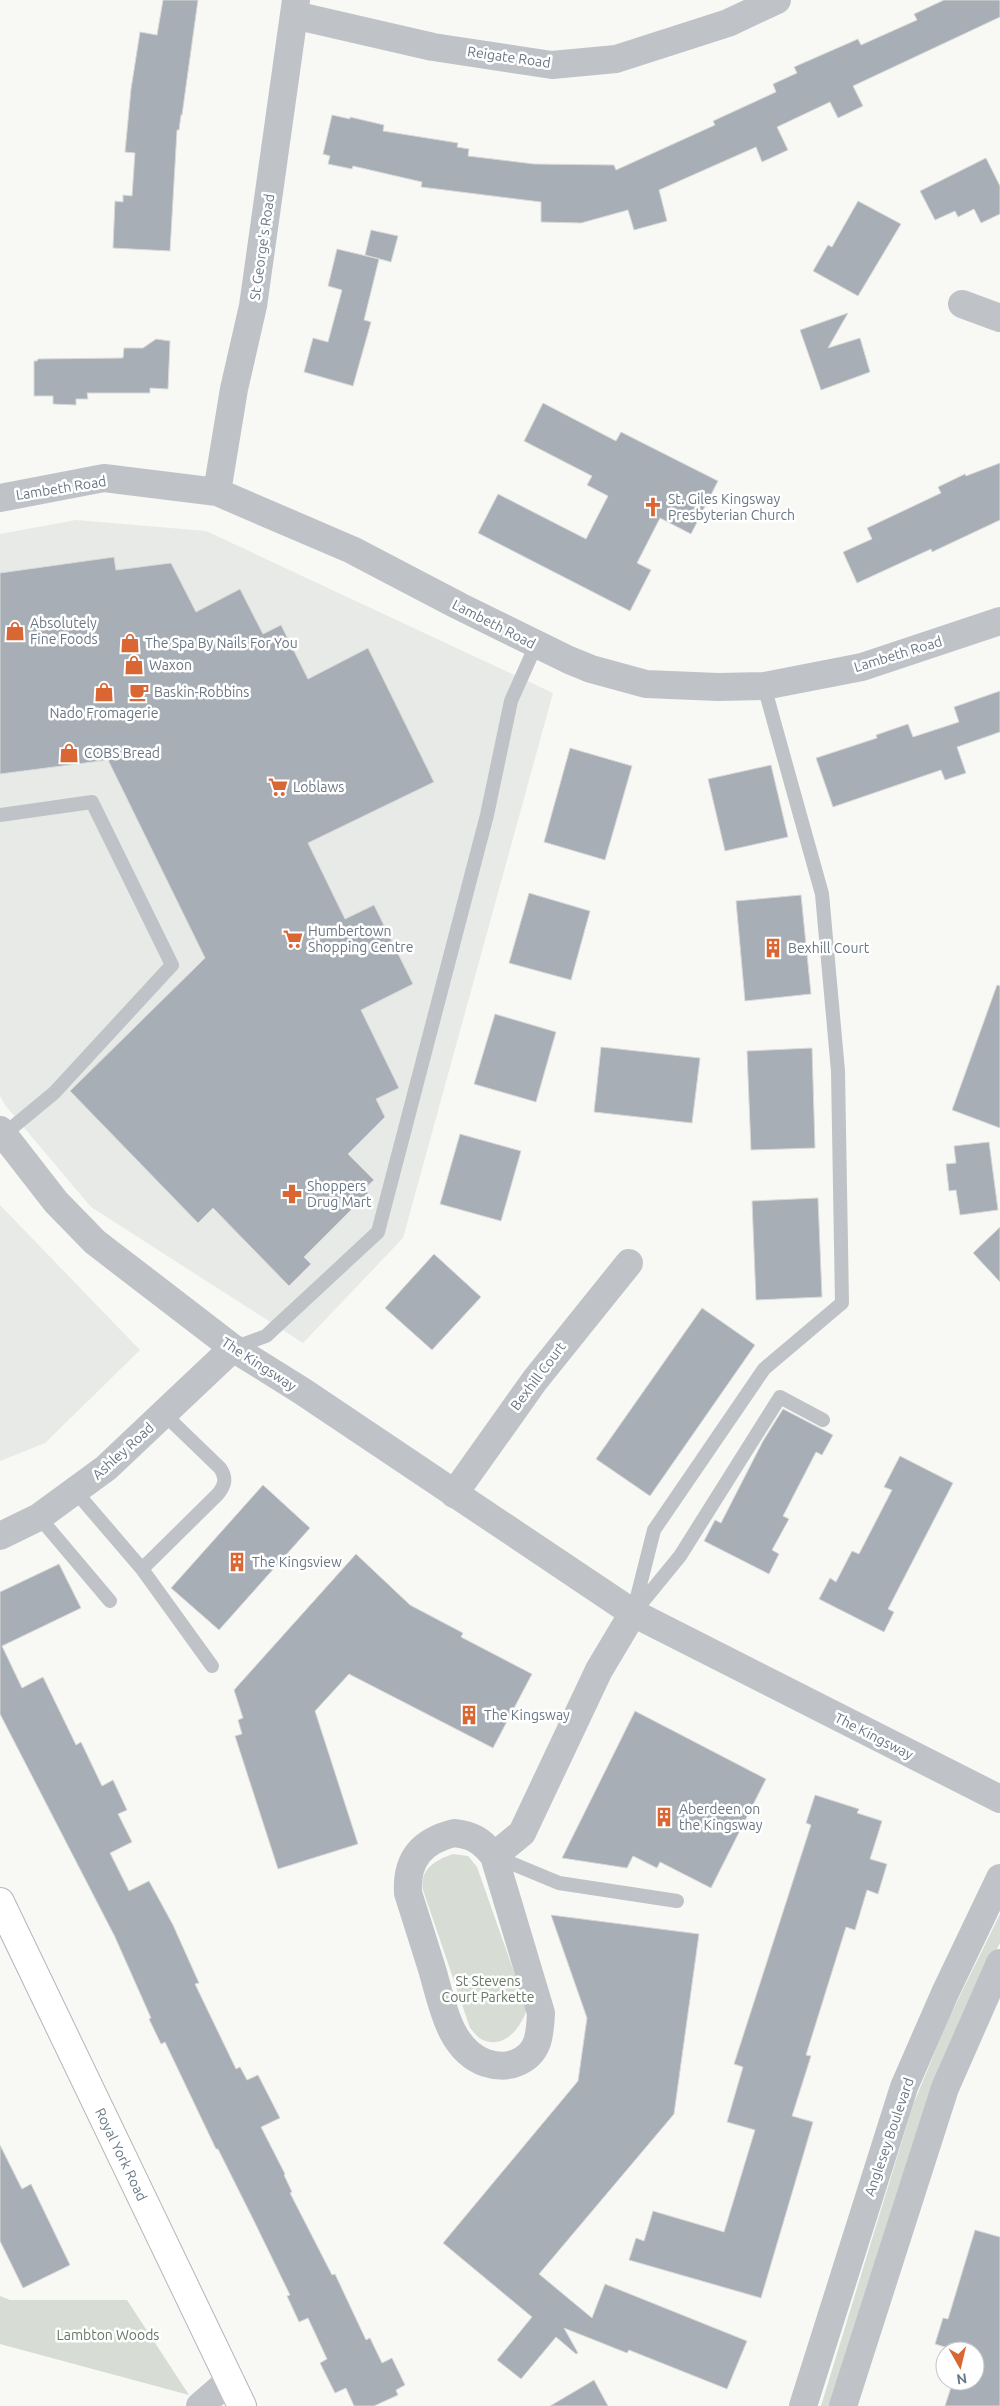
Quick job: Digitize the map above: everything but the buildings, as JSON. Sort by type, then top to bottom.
[{"type":"main road","name":"Royal York Road","points":[[0,1902],[242,2406]]},
{"type":"street","name":"Reigate Road","points":[[295,7],[433,47],[552,65],[616,59],[728,22],[777,0]]},
{"type":"street","name":"St George's Road","points":[[217,492],[234,389],[253,306],[295,7]]},
{"type":"street","points":[[962,304],[1000,318]]},
{"type":"street","name":"Lambeth Road","points":[[0,498],[104,478],[217,492],[352,550],[536,645],[591,669],[646,684],[718,687],[764,686],[862,667],[1000,620]]},
{"type":"street","name":"The Kingsway","points":[[1,1133],[56,1202],[95,1242],[233,1348],[302,1391],[632,1613],[1000,1799]]},
{"type":"street","name":"Bexhill Court","points":[[454,1494],[534,1380],[604,1291],[629,1263]]},
{"type":"street","name":"Ashley Road","points":[[0,1536],[39,1516],[76,1492],[128,1449],[233,1348]]},
{"type":"street","points":[[494,1856],[522,1833],[598,1670],[632,1613]]},
{"type":"street","points":[[454,1833],[470,1834],[484,1843],[494,1856],[541,2013],[540,2036],[535,2049],[526,2059],[513,2064],[493,2066],[476,2060],[463,2048],[450,2028],[408,1893],[407,1876],[414,1859],[425,1846],[438,1837],[454,1833]]},
{"type":"street","name":"Anglesey Boulevard","points":[[802,2406],[904,2088],[945,1993],[1000,1878]]},
{"type":"street","points":[[843,2406],[945,2088],[1000,1962]]},
{"type":"street","points":[[200,2406],[230,2380]]},
{"type":"lane","points":[[233,1348],[266,1336],[378,1232],[487,815],[511,701],[536,645]]},
{"type":"lane","points":[[632,1613],[654,1530],[764,1369],[842,1303],[838,1072],[822,894],[764,686]]},
{"type":"lane","points":[[0,815],[92,802],[172,965],[54,1093],[1,1133]]},
{"type":"lane","points":[[632,1613],[680,1556],[780,1396],[823,1420]]},
{"type":"lane","points":[[142,1569],[218,1494],[224,1483],[224,1475],[220,1468],[164,1413]]},
{"type":"lane","points":[[76,1492],[142,1569],[212,1666]]},
{"type":"lane","points":[[39,1516],[110,1601]]},
{"type":"lane","points":[[494,1856],[559,1883],[677,1901]]},
{"type":"shaded area","points":[[76,520],[206,531],[553,693],[403,1238],[303,1343],[91,1207],[5,1105],[0,1096],[0,534]]},
{"type":"shaded area","points":[[0,1205],[140,1350],[45,1443],[0,1461]]},
{"type":"green space","name":"St Stevens Court Parkette","points":[[453,1854],[468,1856],[477,1867],[527,2009],[516,2030],[504,2040],[497,2042],[481,2039],[470,2028],[423,1890],[424,1876],[430,1866]]},
{"type":"green space","points":[[1000,1914],[1000,1943],[971,2001],[835,2406],[821,2406],[913,2105],[949,2018]]},
{"type":"green space","name":"Lambton Woods","points":[[0,2296],[10,2300],[127,2300],[189,2395],[0,2344]]},
{"type":"place","name":"St. Giles Kingsway Presbyterian Church","points":[[653,507]]},
{"type":"place","name":"Absolutely Fine Foods","points":[[15,631]]},
{"type":"place","name":"The Spa By Nails For You","points":[[130,643]]},
{"type":"place","name":"Waxon","points":[[134,665]]},
{"type":"place","name":"Nado Fromagerie","points":[[104,692]]},
{"type":"place","name":"Baskin-Robbins","points":[[139,692]]},
{"type":"place","name":"COBS Bread","points":[[69,753]]},
{"type":"place","name":"Loblaws","points":[[278,787]]},
{"type":"place","name":"Humbertown Shopping Centre","points":[[293,939]]},
{"type":"place","name":"Bexhill Court","points":[[773,948]]},
{"type":"place","name":"Shoppers Drug Mart","points":[[292,1194]]},
{"type":"place","name":"The Kingsview","points":[[237,1562]]},
{"type":"place","name":"The Kingsway","points":[[469,1715]]},
{"type":"place","name":"Aberdeen on the Kingsway","points":[[664,1817]]}]
